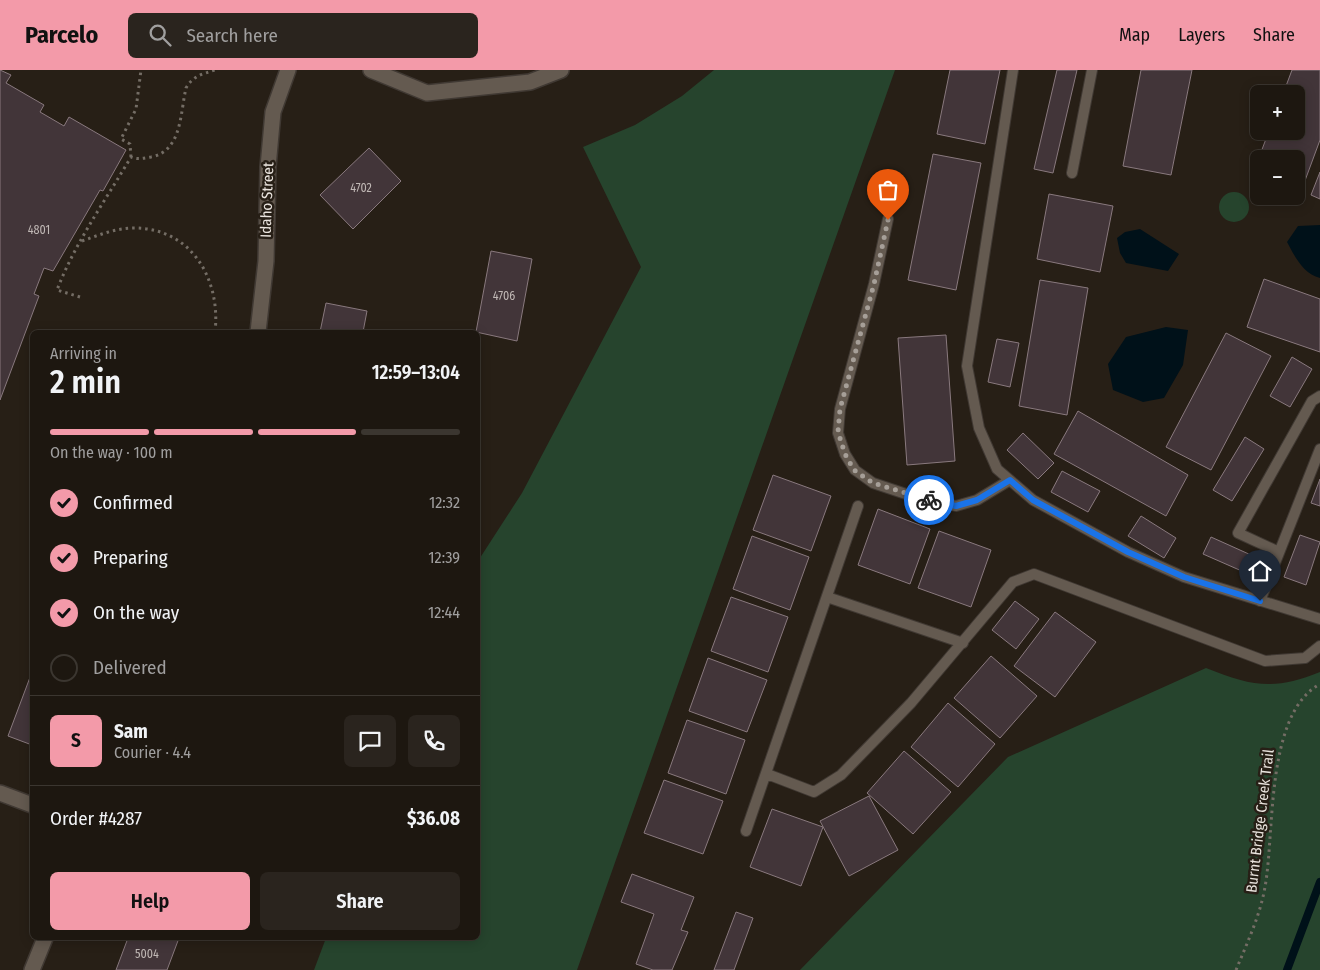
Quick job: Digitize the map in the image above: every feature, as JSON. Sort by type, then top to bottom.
[{"type":"street","name":"Idaho Street","points":[[258,330],[266,261],[268,167],[274,112],[288,70]]},
{"type":"street","points":[[371,70],[427,93],[530,82],[561,70]]},
{"type":"street","points":[[0,793],[30,803]]},
{"type":"street","points":[[32,970],[44,940]]},
{"type":"lane","points":[[1013,70],[968,366],[979,428],[997,468],[1033,500],[1128,552],[1184,577],[1320,619]]},
{"type":"lane","points":[[1072,174],[1092,70]]},
{"type":"lane","points":[[888,220],[874,284],[840,409],[838,432],[845,454],[854,470],[873,483],[918,498],[956,506],[977,500],[1010,480]]},
{"type":"lane","points":[[1279,552],[1238,533],[1312,401],[1320,396]]},
{"type":"lane","points":[[1260,601],[1320,449]]},
{"type":"lane","points":[[746,831],[858,506]]},
{"type":"lane","points":[[767,774],[814,792],[841,775],[912,703],[1013,582],[1034,574],[1266,661],[1304,658],[1320,646]]},
{"type":"lane","points":[[827,597],[963,643]]},
{"type":"path","points":[[80,297],[57,290],[66,266],[131,158],[130,144],[121,139],[136,108],[141,70]]},
{"type":"path","points":[[131,158],[138,159],[154,156],[169,149],[177,134],[186,88],[194,77],[215,70]]},
{"type":"path","points":[[81,242],[118,229],[136,228],[153,231],[184,246],[205,270],[212,285],[216,300],[215,330]]},
{"type":"path","name":"Burnt Bridge Creek Trail","points":[[1236,970],[1254,928],[1265,888],[1281,741],[1289,722],[1302,702],[1320,684]]},
{"type":"green space","points":[[714,70],[895,70],[577,970],[314,970],[325,940],[480,940],[480,558],[522,493],[641,267],[583,147],[635,125],[682,96]]},
{"type":"green space","points":[[1234,192],[1240,193],[1248,201],[1248,213],[1240,221],[1234,222],[1228,221],[1220,213],[1219,207],[1220,201],[1228,193]]},
{"type":"green space","points":[[1206,668],[1236,679],[1263,684],[1289,682],[1320,672],[1320,970],[800,970],[1008,757]]},
{"type":"shaded area","points":[[1320,225],[1320,278],[1309,273],[1304,268],[1287,242],[1298,226]]},
{"type":"shaded area","points":[[1140,229],[1179,254],[1168,271],[1126,263],[1120,253],[1117,238],[1125,232]]},
{"type":"shaded area","points":[[1166,327],[1188,330],[1183,365],[1164,398],[1143,402],[1113,390],[1108,364],[1126,337]]},
{"type":"building","points":[[0,70],[11,75],[6,83],[44,105],[40,112],[64,126],[69,117],[126,150],[103,191],[100,190],[53,271],[44,268],[34,294],[39,296],[0,400]]},
{"type":"building","points":[[950,70],[1000,70],[985,144],[937,134]]},
{"type":"building","points":[[1057,70],[1077,70],[1053,173],[1034,169]]},
{"type":"building","points":[[1141,70],[1192,70],[1171,175],[1123,166]]},
{"type":"building","points":[[1292,70],[1320,70],[1320,140],[1305,181],[1305,150],[1262,150],[1266,140],[1305,140],[1305,85],[1286,85]]},
{"type":"building","points":[[369,148],[401,181],[353,229],[320,195]]},
{"type":"building","points":[[933,154],[981,163],[956,290],[908,280]]},
{"type":"building","points":[[1320,172],[1320,199],[1311,195]]},
{"type":"building","points":[[1049,194],[1113,206],[1100,272],[1037,259]]},
{"type":"building","points":[[491,251],[532,259],[517,341],[480,333],[480,330],[476,330]]},
{"type":"building","points":[[1264,279],[1320,299],[1320,352],[1247,327]]},
{"type":"building","points":[[1040,280],[1088,288],[1067,415],[1019,406]]},
{"type":"building","points":[[326,303],[367,311],[363,330],[320,330]]},
{"type":"building","points":[[1226,333],[1271,356],[1211,470],[1166,447]]},
{"type":"building","points":[[946,335],[955,461],[907,465],[898,338]]},
{"type":"building","points":[[997,339],[1019,343],[1010,387],[988,382]]},
{"type":"building","points":[[1292,357],[1312,369],[1290,407],[1270,396]]},
{"type":"building","points":[[1078,411],[1188,475],[1166,516],[1054,454]]},
{"type":"building","points":[[1023,433],[1054,463],[1038,479],[1007,450]]},
{"type":"building","points":[[1245,437],[1264,449],[1232,501],[1213,490]]},
{"type":"building","points":[[1062,471],[1100,491],[1088,512],[1051,492]]},
{"type":"building","points":[[773,475],[831,496],[811,551],[753,530]]},
{"type":"building","points":[[1320,479],[1320,506],[1311,503]]},
{"type":"building","points":[[878,509],[930,529],[910,584],[858,565]]},
{"type":"building","points":[[1141,516],[1176,538],[1164,558],[1128,536]]},
{"type":"building","points":[[939,531],[991,550],[971,607],[918,588]]},
{"type":"building","points":[[1300,535],[1320,542],[1306,585],[1284,577]]},
{"type":"building","points":[[752,536],[809,557],[790,610],[733,589]]},
{"type":"building","points":[[1211,537],[1251,555],[1244,572],[1203,554]]},
{"type":"building","points":[[731,597],[788,617],[768,672],[711,651]]},
{"type":"building","points":[[1015,601],[1039,619],[1016,649],[992,630]]},
{"type":"building","points":[[1055,612],[1096,642],[1055,697],[1014,666]]},
{"type":"building","points":[[991,656],[1037,696],[1000,738],[954,698]]},
{"type":"building","points":[[708,658],[767,680],[747,732],[689,711]]},
{"type":"building","points":[[30,677],[30,744],[8,736]]},
{"type":"building","points":[[948,703],[995,744],[958,787],[911,747]]},
{"type":"building","points":[[687,720],[745,740],[726,794],[668,773]]},
{"type":"building","points":[[904,751],[951,792],[913,834],[867,793]]},
{"type":"building","points":[[664,780],[723,801],[703,854],[644,833]]},
{"type":"building","points":[[869,796],[898,850],[849,876],[820,821]]},
{"type":"building","points":[[772,809],[823,827],[801,886],[750,867]]},
{"type":"building","points":[[632,874],[694,897],[681,930],[688,932],[672,970],[653,970],[636,964],[654,914],[621,902]]},
{"type":"building","points":[[736,912],[753,918],[734,970],[714,970]]},
{"type":"building","points":[[127,940],[178,940],[167,970],[116,970]]},
{"type":"waterway","points":[[1287,970],[1320,882]]},
{"type":"way so far","points":[[888,220],[874,284],[840,409],[838,432],[845,454],[854,470],[873,483],[929,500]]},
{"type":"route","points":[[929,500],[956,506],[977,500],[1010,480],[1033,500],[1128,552],[1184,577],[1260,601]]}]
